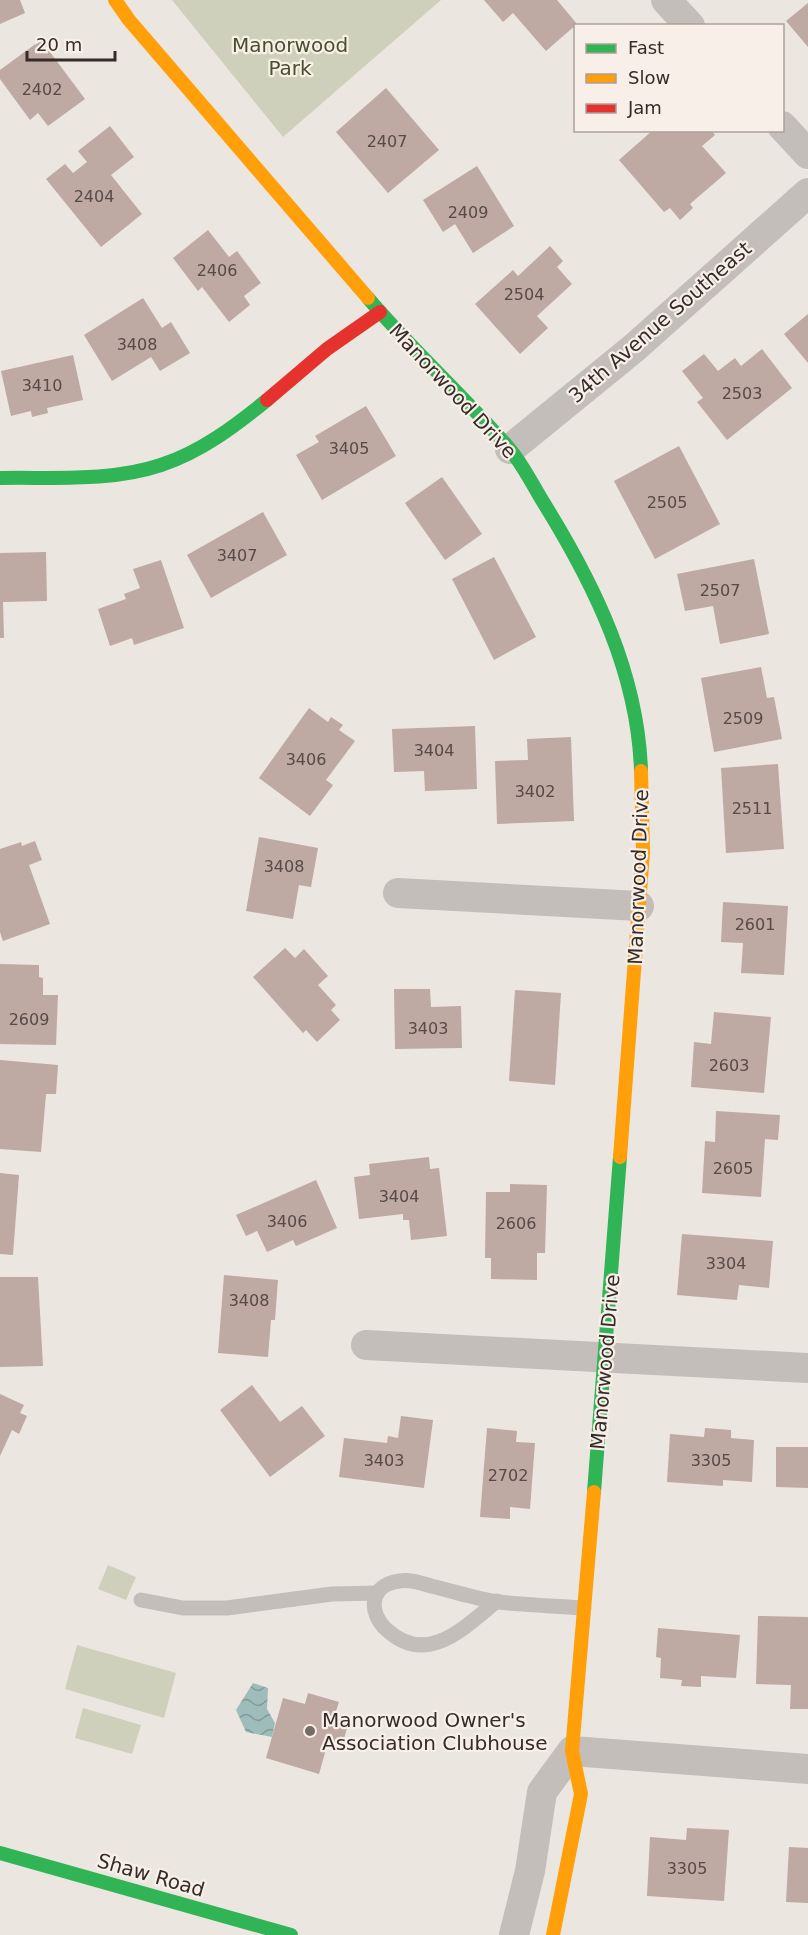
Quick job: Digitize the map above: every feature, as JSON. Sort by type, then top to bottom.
[{"type":"street","name":"Manorwood Drive","points":[[115,0],[129,20],[380,312],[510,449],[574,552],[589,581],[615,640],[627,682],[640,750],[643,852],[605,1358],[572,1751],[580,1794],[553,1935]]},
{"type":"street","points":[[666,0],[688,24]]},
{"type":"street","points":[[784,127],[808,154]]},
{"type":"street","name":"34th Avenue Southeast","points":[[510,449],[634,348],[808,193]]},
{"type":"street","points":[[0,478],[88,476],[132,472],[167,463],[201,448],[248,416],[322,353],[380,312]]},
{"type":"street","points":[[398,894],[639,906]]},
{"type":"street","points":[[366,1345],[808,1368]]},
{"type":"street","points":[[514,1935],[530,1871],[542,1792],[572,1751],[808,1769]]},
{"type":"street","name":"Shaw Road","points":[[0,1853],[291,1935]]},
{"type":"lane","points":[[497,1601],[457,1634],[445,1641],[430,1645],[405,1642],[380,1624],[375,1615],[374,1605],[376,1593],[386,1584],[401,1580],[497,1601],[584,1608]]},
{"type":"lane","points":[[141,1600],[183,1608],[227,1608],[332,1594],[376,1593]]},
{"type":"green space","name":"Manorwood Park","points":[[172,0],[441,0],[283,137]]},
{"type":"green space","points":[[108,1565],[136,1577],[126,1600],[98,1589]]},
{"type":"green space","points":[[77,1645],[176,1673],[164,1718],[65,1689]]},
{"type":"green space","points":[[83,1708],[141,1725],[132,1754],[75,1738]]},
{"type":"water","points":[[253,1683],[268,1688],[267,1709],[275,1723],[272,1737],[246,1732],[236,1710]]},
{"type":"building","points":[[0,0],[20,0],[25,13],[0,24]]},
{"type":"building","points":[[484,0],[557,0],[577,24],[574,24],[574,27],[546,51],[513,13],[503,22]]},
{"type":"building","points":[[808,3],[808,47],[786,21]]},
{"type":"building","points":[[41,40],[85,99],[48,126],[38,113],[30,120],[0,79],[0,70]]},
{"type":"building","points":[[386,88],[439,150],[388,193],[336,132]]},
{"type":"building","points":[[110,126],[134,157],[111,175],[142,214],[101,247],[46,179],[65,164],[73,173],[87,162],[78,151]]},
{"type":"building","points":[[651,132],[713,132],[715,135],[702,146],[726,173],[690,204],[693,208],[680,220],[670,208],[664,212],[619,160]]},
{"type":"building","points":[[477,166],[514,226],[473,253],[455,224],[443,232],[423,200]]},
{"type":"building","points":[[208,230],[229,257],[237,251],[261,283],[244,296],[250,305],[229,322],[202,287],[198,291],[173,258]]},
{"type":"building","points":[[550,246],[563,261],[557,267],[572,284],[537,316],[548,328],[520,354],[475,304],[513,270],[518,276]]},
{"type":"building","points":[[143,298],[162,328],[171,322],[190,353],[160,371],[151,357],[112,381],[84,335]]},
{"type":"building","points":[[808,314],[808,363],[784,334]]},
{"type":"building","points":[[762,349],[792,388],[727,440],[697,402],[703,398],[682,371],[704,354],[718,371],[735,358],[741,366]]},
{"type":"building","points":[[73,355],[83,400],[47,408],[48,413],[32,417],[31,411],[11,416],[1,371]]},
{"type":"building","points":[[366,406],[396,456],[322,500],[296,455],[319,442],[315,436]]},
{"type":"building","points":[[679,446],[720,524],[655,559],[614,481]]},
{"type":"building","points":[[442,477],[482,534],[445,560],[405,503]]},
{"type":"building","points":[[263,512],[287,555],[211,598],[187,555]]},
{"type":"building","points":[[46,552],[47,601],[3,602],[4,638],[0,638],[0,553]]},
{"type":"building","points":[[494,557],[536,637],[494,660],[452,579]]},
{"type":"building","points":[[754,559],[769,634],[720,644],[713,606],[685,611],[677,574]]},
{"type":"building","points":[[161,560],[184,628],[134,645],[132,638],[110,646],[98,609],[126,599],[124,594],[140,588],[133,569]]},
{"type":"building","points":[[761,667],[767,698],[774,697],[782,739],[714,752],[701,678]]},
{"type":"building","points":[[309,708],[328,722],[331,717],[343,725],[339,730],[355,741],[326,780],[333,785],[310,816],[259,778]]},
{"type":"building","points":[[475,726],[477,789],[425,791],[424,771],[394,772],[392,729]]},
{"type":"building","points":[[571,737],[574,821],[497,824],[495,761],[528,760],[527,739]]},
{"type":"building","points":[[778,764],[784,849],[726,853],[721,768]]},
{"type":"building","points":[[259,837],[318,848],[311,887],[299,885],[293,919],[246,911]]},
{"type":"building","points":[[35,841],[42,860],[29,865],[50,924],[3,941],[0,932],[0,849],[21,842],[22,846]]},
{"type":"building","points":[[723,902],[788,906],[784,975],[741,973],[743,943],[721,942]]},
{"type":"building","points":[[285,948],[295,958],[304,949],[328,976],[318,985],[336,1005],[331,1010],[340,1020],[317,1042],[306,1030],[303,1033],[253,977]]},
{"type":"building","points":[[0,964],[39,965],[39,977],[43,978],[43,995],[58,995],[56,1045],[0,1044]]},
{"type":"building","points":[[394,989],[430,989],[431,1007],[461,1006],[462,1048],[395,1049]]},
{"type":"building","points":[[515,990],[561,993],[555,1085],[509,1081]]},
{"type":"building","points":[[714,1012],[771,1017],[764,1093],[691,1087],[694,1042],[711,1044]]},
{"type":"building","points":[[0,1060],[58,1065],[56,1094],[46,1094],[41,1152],[0,1149]]},
{"type":"building","points":[[716,1111],[780,1115],[778,1140],[765,1139],[761,1197],[702,1193],[705,1141],[715,1142]]},
{"type":"building","points":[[429,1157],[430,1169],[439,1168],[447,1236],[411,1240],[409,1220],[403,1220],[403,1214],[359,1219],[354,1177],[370,1175],[369,1164]]},
{"type":"building","points":[[0,1173],[19,1175],[13,1255],[0,1254]]},
{"type":"building","points":[[316,1180],[337,1228],[296,1246],[293,1240],[267,1252],[257,1231],[246,1236],[236,1215]]},
{"type":"building","points":[[510,1184],[547,1185],[545,1253],[537,1253],[537,1280],[491,1279],[491,1258],[485,1258],[486,1192],[510,1192]]},
{"type":"building","points":[[682,1234],[773,1241],[769,1288],[739,1285],[737,1300],[677,1295]]},
{"type":"building","points":[[224,1275],[278,1280],[275,1320],[271,1320],[268,1357],[218,1353]]},
{"type":"building","points":[[0,1277],[38,1277],[43,1366],[0,1367]]},
{"type":"building","points":[[252,1385],[280,1422],[302,1406],[325,1436],[270,1477],[220,1410]]},
{"type":"building","points":[[0,1394],[24,1405],[20,1413],[27,1416],[19,1434],[12,1430],[0,1456]]},
{"type":"building","points":[[401,1416],[433,1420],[424,1488],[339,1477],[344,1438],[387,1443],[388,1436],[398,1438]]},
{"type":"building","points":[[487,1428],[517,1431],[516,1442],[535,1443],[530,1509],[510,1507],[510,1519],[480,1517]]},
{"type":"building","points":[[705,1428],[731,1430],[731,1438],[754,1440],[752,1482],[723,1480],[723,1486],[667,1482],[670,1434],[704,1437]]},
{"type":"building","points":[[776,1447],[808,1447],[808,1488],[776,1487]]},
{"type":"building","points":[[758,1616],[808,1617],[808,1709],[790,1709],[791,1685],[756,1684]]},
{"type":"building","points":[[658,1628],[740,1635],[736,1678],[701,1676],[701,1687],[681,1686],[682,1680],[660,1678],[661,1658],[656,1657]]},
{"type":"building","name":"Manorwood Owner's Association Clubhouse","points":[[308,1693],[339,1702],[334,1717],[349,1721],[342,1746],[328,1742],[319,1774],[266,1758],[283,1698],[305,1704]]},
{"type":"building","points":[[687,1828],[729,1830],[724,1901],[647,1896],[650,1837],[686,1840]]},
{"type":"building","points":[[789,1847],[808,1848],[808,1903],[786,1902]]},
{"type":"traffic: fast","points":[[368,298],[508,447],[523,468],[581,567],[611,632],[622,666],[632,700],[641,771]]},
{"type":"traffic: fast","points":[[0,478],[102,476],[161,465],[204,446],[267,400]]},
{"type":"traffic: fast","points":[[594,1492],[620,1157]]},
{"type":"traffic: fast","points":[[0,1853],[291,1935]]},
{"type":"traffic: slow","points":[[115,0],[129,20],[368,298]]},
{"type":"traffic: slow","points":[[620,1157],[643,852],[641,771]]},
{"type":"traffic: slow","points":[[553,1935],[581,1794],[572,1751],[594,1492]]},
{"type":"traffic: jam","points":[[267,400],[327,349],[380,312]]},
{"type":"place","name":"Manorwood Owner's Association Clubhouse","points":[[310,1731]]}]
